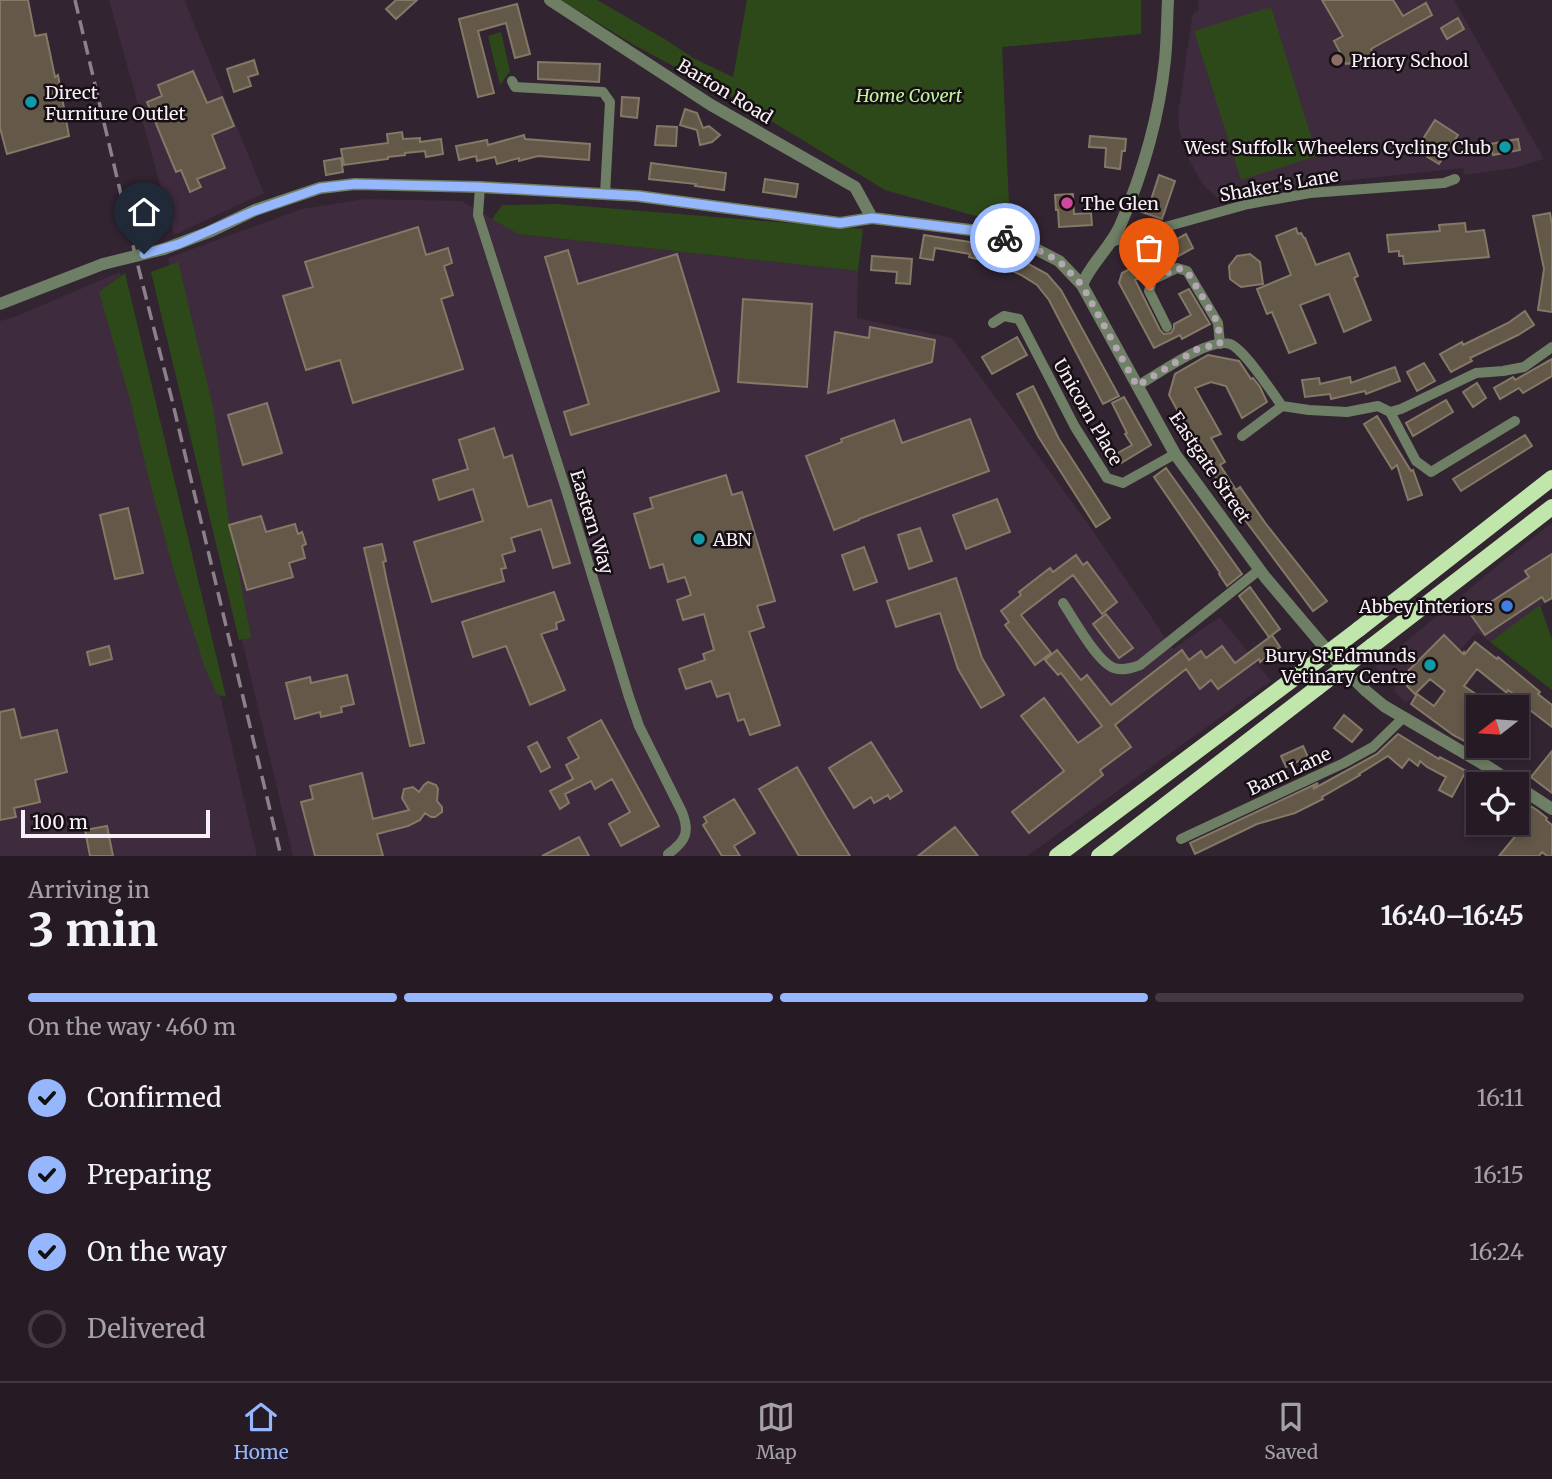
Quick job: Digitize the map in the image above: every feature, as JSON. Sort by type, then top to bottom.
[{"type":"highway","points":[[1056,856],[1359,629],[1552,478]]},
{"type":"highway","points":[[1098,856],[1552,506]]},
{"type":"street","name":"Barton Road","points":[[550,0],[711,105],[855,187],[872,218]]},
{"type":"street","points":[[1082,285],[1093,264],[1118,230],[1137,183],[1157,114],[1166,58],[1168,0]]},
{"type":"street","points":[[512,81],[515,87],[603,92],[610,102],[605,194]]},
{"type":"street","name":"Shaker's Lane","points":[[1111,242],[1248,204],[1310,193],[1444,183],[1455,179]]},
{"type":"street","name":"Eastgate Street","points":[[0,304],[103,264],[164,249],[254,211],[320,188],[355,184],[480,187],[638,196],[840,223],[872,218],[986,232],[1046,253],[1059,261],[1082,285],[1175,454],[1259,570],[1337,662],[1384,706],[1496,772]]},
{"type":"street","name":"Eastern Way","points":[[480,187],[478,215],[629,697],[639,726],[687,823],[686,836],[668,854]]},
{"type":"street","points":[[1167,327],[1149,290],[1152,280],[1177,268],[1187,271],[1218,323],[1220,344]]},
{"type":"street","name":"Unicorn Place","points":[[993,323],[1004,316],[1019,319],[1075,427],[1107,478],[1123,483],[1175,454]]},
{"type":"street","points":[[1137,386],[1199,348],[1229,344],[1241,351],[1282,406]]},
{"type":"street","points":[[1390,412],[1476,373],[1524,367],[1552,347]]},
{"type":"street","points":[[1242,436],[1282,406],[1347,412],[1378,406],[1390,412],[1416,461],[1431,472],[1514,421]]},
{"type":"street","points":[[1063,603],[1102,662],[1115,669],[1128,669],[1140,665],[1259,570]]},
{"type":"street","name":"Barn Lane","points":[[1181,839],[1344,763],[1373,747],[1403,718]]},
{"type":"street","name":"Eastgate Street","points":[[1529,794],[1552,809]]},
{"type":"shaded area","points":[[109,0],[187,0],[185,2],[264,193],[174,235]]},
{"type":"shaded area","name":"Priory School","points":[[1198,0],[1454,0],[1544,159],[1514,168],[1464,175],[1463,168],[1334,182],[1220,200],[1204,186],[1190,162],[1180,133],[1178,115],[1192,17],[1199,10]]},
{"type":"shaded area","points":[[365,199],[462,201],[518,234],[858,271],[857,318],[952,338],[1089,525],[1173,649],[1220,617],[1271,681],[1027,856],[293,856],[242,640],[168,258],[302,209]]},
{"type":"shaded area","points":[[120,272],[257,856],[0,856],[0,321]]},
{"type":"shaded area","points":[[1552,523],[1552,598],[1490,642],[1477,632],[1427,685],[1406,703],[1395,692],[1395,686],[1375,667]]},
{"type":"green space","name":"Home Covert","points":[[561,0],[597,0],[695,59],[733,77],[747,0],[1141,0],[1141,34],[1002,47],[1010,226],[885,190],[730,96],[634,45]]},
{"type":"green space","points":[[1271,7],[1317,156],[1241,180],[1194,31]]},
{"type":"green space","points":[[501,32],[510,71],[500,85],[488,36]]},
{"type":"green space","points":[[557,204],[863,229],[858,271],[518,234],[492,219],[502,205]]},
{"type":"green space","points":[[178,262],[213,407],[228,515],[251,638],[239,640],[151,272]]},
{"type":"green space","points":[[125,273],[226,697],[217,694],[205,668],[176,578],[99,292]]},
{"type":"green space","points":[[1540,605],[1552,639],[1552,690],[1490,642]]},
{"type":"building","name":"Direct Furniture Outlet","points":[[0,0],[28,0],[35,36],[46,34],[55,77],[58,75],[69,136],[7,154],[0,128]]},
{"type":"building","points":[[396,0],[417,0],[396,19],[386,9]]},
{"type":"building","points":[[1322,0],[1393,0],[1403,16],[1426,3],[1432,15],[1371,49],[1375,55],[1351,68],[1334,41],[1343,36]]},
{"type":"building","points":[[517,4],[530,54],[515,58],[506,23],[478,31],[494,93],[478,97],[459,19]]},
{"type":"building","points":[[1458,18],[1464,29],[1447,39],[1441,28]]},
{"type":"building","points":[[254,60],[258,74],[248,77],[251,86],[234,92],[227,69]]},
{"type":"building","points":[[538,62],[600,64],[599,82],[538,79]]},
{"type":"building","points":[[193,71],[207,103],[222,97],[234,126],[212,135],[225,168],[197,179],[201,187],[190,192],[181,170],[176,172],[147,102],[162,96],[158,85]]},
{"type":"building","points":[[622,97],[639,98],[637,118],[621,116]]},
{"type":"building","points":[[685,109],[697,113],[703,128],[709,126],[720,135],[712,142],[700,145],[697,130],[680,125]]},
{"type":"building","points":[[1435,120],[1458,135],[1439,164],[1416,150]]},
{"type":"building","points":[[657,126],[677,127],[676,146],[655,145]]},
{"type":"building","points":[[402,132],[403,139],[420,138],[420,142],[441,139],[443,154],[426,157],[425,151],[405,153],[388,159],[344,165],[341,149],[388,143],[387,134]]},
{"type":"building","points":[[524,135],[525,139],[590,144],[589,160],[538,156],[497,164],[495,157],[477,161],[476,156],[459,160],[456,146],[487,140],[488,145]]},
{"type":"building","points":[[1090,136],[1126,139],[1120,169],[1105,167],[1106,148],[1089,147]]},
{"type":"building","name":"West Suffolk Wheelers Cycling Club","points":[[1518,139],[1520,150],[1493,155],[1490,144]]},
{"type":"building","points":[[341,158],[343,172],[326,175],[324,161]]},
{"type":"building","points":[[651,163],[726,173],[724,190],[649,179]]},
{"type":"building","points":[[1159,175],[1175,181],[1162,219],[1142,212],[1145,202],[1150,203]]},
{"type":"building","points":[[765,179],[798,184],[796,197],[763,192]]},
{"type":"building","points":[[1073,194],[1074,214],[1091,213],[1092,225],[1059,227],[1055,195]]},
{"type":"building","points":[[1550,213],[1552,312],[1538,310],[1544,269],[1533,216]]},
{"type":"building","points":[[1465,223],[1466,232],[1484,230],[1489,257],[1404,264],[1399,251],[1389,252],[1387,235],[1440,231],[1439,225]]},
{"type":"building","points":[[418,227],[426,255],[448,248],[452,263],[444,266],[453,295],[441,299],[463,369],[353,403],[340,360],[306,370],[283,296],[313,287],[305,262]]},
{"type":"building","points":[[1296,228],[1298,234],[1301,233],[1305,238],[1316,265],[1349,253],[1358,276],[1354,278],[1371,320],[1344,332],[1329,294],[1300,305],[1316,343],[1289,353],[1272,312],[1267,314],[1257,289],[1291,275],[1276,236]]},
{"type":"building","points":[[1186,234],[1193,248],[1135,280],[1164,334],[1171,333],[1174,324],[1191,315],[1179,294],[1189,289],[1210,324],[1182,339],[1180,335],[1154,348],[1119,283],[1122,273],[1130,269],[1128,266]]},
{"type":"building","points":[[924,235],[1001,249],[1047,274],[1061,290],[1119,396],[1103,404],[1049,300],[1037,285],[997,264],[969,257],[970,254],[935,248],[933,260],[920,258]]},
{"type":"building","points":[[568,250],[578,284],[677,254],[719,391],[571,435],[564,412],[589,404],[545,257]]},
{"type":"building","points":[[1250,254],[1260,262],[1263,284],[1241,287],[1230,279],[1229,266],[1237,256]]},
{"type":"building","points":[[872,256],[912,259],[910,284],[896,283],[897,272],[871,270]]},
{"type":"building","points":[[743,299],[812,304],[807,387],[738,382]]},
{"type":"building","points":[[1525,311],[1534,325],[1470,358],[1472,361],[1451,372],[1440,354],[1508,323]]},
{"type":"building","points":[[870,327],[935,340],[932,362],[828,393],[835,332],[869,338]]},
{"type":"building","points":[[1017,337],[1027,355],[992,374],[982,357]]},
{"type":"building","points":[[1208,355],[1239,361],[1260,387],[1267,402],[1242,418],[1226,386],[1211,382],[1195,388],[1221,434],[1211,438],[1225,462],[1220,465],[1236,490],[1240,487],[1327,601],[1313,611],[1227,496],[1169,395],[1175,374]]},
{"type":"building","points":[[1552,359],[1552,376],[1523,393],[1519,388],[1500,399],[1494,388],[1513,377],[1515,380]]},
{"type":"building","points":[[1424,363],[1435,381],[1417,391],[1407,372]]},
{"type":"building","points":[[1395,367],[1400,381],[1366,394],[1365,391],[1331,399],[1330,394],[1305,397],[1302,380],[1319,378],[1320,384],[1350,377],[1351,383]]},
{"type":"building","points":[[1477,383],[1486,398],[1473,407],[1463,392]]},
{"type":"building","points":[[1033,386],[1059,439],[1110,518],[1096,527],[1038,436],[1017,394]]},
{"type":"building","points":[[1124,397],[1151,445],[1121,463],[1116,454],[1132,445],[1112,403]]},
{"type":"building","points":[[1446,400],[1453,412],[1413,436],[1406,423]]},
{"type":"building","points":[[267,403],[282,453],[243,465],[228,415]]},
{"type":"building","points":[[1377,416],[1411,471],[1413,470],[1422,495],[1408,500],[1397,465],[1392,469],[1364,424]]},
{"type":"building","points":[[970,419],[989,471],[834,530],[806,456],[842,442],[841,439],[894,420],[902,443]]},
{"type":"building","points":[[494,428],[504,458],[512,455],[528,507],[551,500],[570,563],[553,568],[541,529],[511,538],[515,551],[502,555],[506,568],[501,569],[504,581],[432,602],[414,542],[483,521],[473,489],[439,500],[433,480],[468,469],[459,440]]},
{"type":"building","points":[[1525,435],[1532,446],[1461,491],[1453,479]]},
{"type":"building","points":[[1166,468],[1242,574],[1227,586],[1154,477]]},
{"type":"building","name":"ABN","points":[[726,475],[732,495],[742,492],[775,601],[757,606],[764,627],[749,632],[780,725],[750,735],[744,719],[738,721],[729,693],[717,697],[711,681],[686,689],[679,669],[705,660],[703,654],[714,650],[704,614],[683,620],[677,600],[691,595],[685,577],[668,582],[663,564],[650,568],[634,514],[653,508],[650,498]]},
{"type":"building","points":[[997,499],[1010,532],[966,549],[953,515]]},
{"type":"building","points":[[128,508],[143,573],[115,579],[100,515]]},
{"type":"building","points":[[261,516],[266,532],[295,524],[298,534],[302,532],[306,544],[302,546],[305,558],[289,563],[293,577],[247,590],[229,525]]},
{"type":"building","points":[[920,528],[932,561],[909,569],[898,535]]},
{"type":"building","points":[[382,544],[387,582],[424,743],[410,746],[364,548]]},
{"type":"building","points":[[864,547],[877,582],[854,590],[842,555]]},
{"type":"building","name":"Abbey Interiors","points":[[1552,554],[1552,598],[1545,602],[1542,597],[1485,635],[1471,615],[1529,577],[1525,571]]},
{"type":"building","points":[[1076,555],[1083,565],[1087,562],[1117,602],[1102,614],[1073,575],[1021,615],[1051,653],[1035,665],[1005,625],[1009,622],[1001,611],[1021,595],[1019,592],[1050,568],[1053,572]]},
{"type":"building","points":[[956,578],[982,658],[1004,695],[981,708],[958,669],[940,613],[896,627],[887,601]]},
{"type":"building","points":[[1250,587],[1280,629],[1272,635],[1280,647],[1218,689],[1211,680],[1200,689],[1186,669],[1115,725],[1131,747],[1100,770],[1103,775],[1029,833],[1012,812],[1064,771],[1021,716],[1044,698],[1078,743],[1102,726],[1061,673],[1058,675],[1045,660],[1057,650],[1081,680],[1087,675],[1111,705],[1182,650],[1189,660],[1201,651],[1206,658],[1222,646],[1235,663],[1271,636],[1269,637],[1239,596]]},
{"type":"building","points":[[554,592],[564,620],[556,623],[557,629],[541,634],[565,690],[530,705],[506,646],[473,657],[462,622]]},
{"type":"building","points":[[1106,614],[1133,648],[1119,658],[1093,624]]},
{"type":"building","points":[[1444,635],[1463,654],[1475,642],[1497,659],[1498,657],[1552,705],[1552,727],[1530,710],[1530,695],[1514,695],[1508,690],[1507,693],[1477,669],[1464,686],[1477,695],[1466,695],[1466,742],[1411,704],[1417,694],[1434,706],[1445,691],[1430,679],[1415,694],[1400,679]]},
{"type":"building","points":[[109,646],[112,659],[90,665],[87,652]]},
{"type":"building","points":[[347,675],[354,704],[341,707],[342,712],[321,717],[320,712],[295,719],[286,683],[310,677],[311,683]]},
{"type":"building","points":[[14,709],[21,738],[57,730],[67,772],[35,780],[40,802],[14,808],[16,817],[0,820],[0,712]]},
{"type":"building","points":[[1344,715],[1362,730],[1352,742],[1334,728]]},
{"type":"building","points":[[601,720],[659,826],[621,846],[609,824],[630,812],[612,779],[595,789],[591,781],[565,794],[569,803],[560,809],[550,791],[573,779],[566,765],[579,758],[568,738]]},
{"type":"building","points":[[1398,734],[1439,759],[1440,757],[1466,771],[1452,797],[1439,790],[1446,777],[1420,761],[1418,766],[1409,759],[1402,768],[1388,756],[1322,797],[1323,799],[1295,813],[1257,824],[1195,854],[1190,843],[1318,783],[1313,789],[1377,754]]},
{"type":"building","points":[[537,742],[550,767],[541,772],[528,747]]},
{"type":"building","points":[[871,742],[902,791],[890,799],[888,795],[874,803],[871,797],[854,808],[829,768]]},
{"type":"building","points":[[1303,746],[1308,757],[1286,767],[1281,756]]},
{"type":"building","points":[[1552,751],[1552,793],[1531,777]]},
{"type":"building","points":[[797,767],[850,856],[799,856],[759,789]]},
{"type":"building","points":[[362,773],[373,819],[409,810],[402,798],[404,789],[413,787],[419,792],[428,782],[436,785],[438,789],[437,801],[442,812],[435,817],[425,813],[420,820],[408,826],[377,834],[383,856],[315,856],[301,802],[313,799],[310,786]]},
{"type":"building","points":[[734,799],[755,833],[734,846],[740,856],[722,856],[703,825],[707,822],[704,817]]},
{"type":"building","points":[[1529,805],[1552,825],[1552,856],[1542,852],[1539,856],[1499,856],[1516,835],[1529,835]]},
{"type":"building","points":[[107,826],[113,856],[90,856],[85,830]]},
{"type":"building","points":[[955,827],[978,856],[918,856]]},
{"type":"building","points":[[579,837],[589,856],[542,856]]},
{"type":"railway","points":[[75,0],[281,856]]},
{"type":"way so far","points":[[1005,238],[1046,253],[1067,268],[1082,285],[1137,386],[1199,348],[1220,344],[1218,323],[1187,271],[1177,268],[1152,280],[1149,290]]},
{"type":"place","name":"Priory School","points":[[1337,60]]},
{"type":"place","name":"Direct Furniture Outlet","points":[[31,102]]},
{"type":"place","name":"West Suffolk Wheelers Cycling Club","points":[[1505,147]]},
{"type":"place","name":"The Glen","points":[[1067,203]]},
{"type":"place","name":"ABN","points":[[699,539]]},
{"type":"place","name":"Abbey Interiors","points":[[1507,606]]},
{"type":"place","name":"Bury St Edmunds Vetinary Centre","points":[[1430,665]]},
{"type":"route","points":[[144,254],[179,244],[254,211],[320,188],[355,184],[480,187],[638,196],[840,223],[872,218],[937,225],[986,232],[1005,238]]}]
